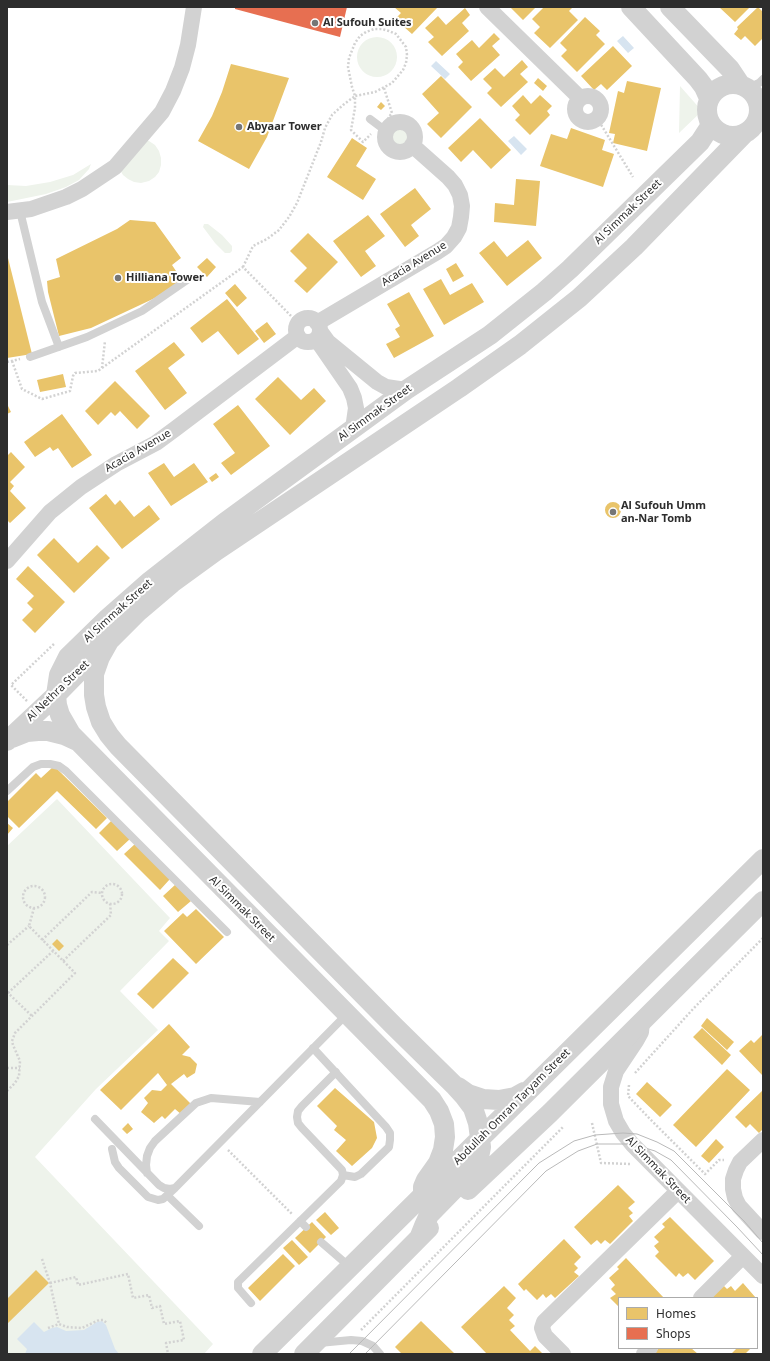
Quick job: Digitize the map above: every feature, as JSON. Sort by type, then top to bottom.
[{"type":"street","points":[[13,211],[43,206],[66,197],[82,189],[115,167],[162,112],[173,91],[182,68],[188,45],[194,7]]},
{"type":"street","points":[[487,7],[580,98],[590,96],[594,97],[598,101],[601,110],[597,118]]},
{"type":"street","points":[[631,7],[698,79],[709,98]]},
{"type":"street","name":"Al Simmak Street","points":[[420,1236],[429,1216],[475,1166],[479,1157],[481,1147],[480,1138],[478,1123],[473,1108],[454,1085],[118,746],[101,722],[96,707],[94,695],[94,674],[100,657],[109,641],[139,611],[172,583],[216,551],[459,388],[526,340],[579,298],[634,247],[744,134],[752,128],[757,121],[761,110],[750,84],[730,69],[670,7]]},
{"type":"street","points":[[744,134],[735,136],[726,135],[717,131],[711,125],[707,116],[706,107],[709,98],[714,91],[722,85],[730,83],[750,84]]},
{"type":"street","points":[[393,124],[407,124],[414,132],[415,136],[412,146],[404,151],[394,151],[385,141],[386,131],[393,124]]},
{"type":"street","name":"Al Simmak Street","points":[[423,1195],[423,1187],[438,1163],[443,1150],[445,1137],[444,1124],[439,1111],[432,1100],[346,1015],[78,742],[68,730],[60,715],[56,695],[59,675],[68,657],[108,618],[150,581],[224,523],[406,390],[490,335],[544,292],[570,269],[700,142],[711,125]]},
{"type":"street","name":"Acacia Avenue","points":[[317,331],[446,246],[454,237],[459,228],[462,217],[462,206],[460,195],[455,185],[448,177],[412,146]]},
{"type":"street","points":[[298,329],[305,341],[310,341],[317,331]]},
{"type":"street","name":"Acacia Avenue","points":[[7,561],[50,512],[81,487],[175,429],[298,329]]},
{"type":"street","points":[[317,331],[328,342],[377,382],[386,387],[406,390]]},
{"type":"street","points":[[317,331],[326,352],[350,388],[354,398],[356,408],[353,429]]},
{"type":"street","name":"Al Nethra Street","points":[[7,741],[56,695],[109,641]]},
{"type":"street","points":[[7,741],[16,736],[38,731],[48,731],[64,734],[78,742]]},
{"type":"street","name":"Abdullah Omran Taryam Street","points":[[262,1354],[763,859]]},
{"type":"street","points":[[309,1349],[420,1236],[550,1112],[763,902]]},
{"type":"street","name":"Al Simmak Street","points":[[642,1021],[641,1032],[616,1071],[611,1087],[611,1104],[616,1121],[623,1133],[652,1165],[763,1276]]},
{"type":"street","points":[[454,1085],[468,1094],[483,1099],[494,1100],[515,1097],[530,1090]]},
{"type":"street","points":[[763,1140],[740,1162],[733,1179],[733,1189],[739,1206],[763,1232]]},
{"type":"street","points":[[563,1354],[544,1336],[542,1328],[544,1322],[678,1191]]},
{"type":"street","points":[[702,1297],[743,1256]]},
{"type":"lane","points":[[370,119],[386,131]]},
{"type":"lane","points":[[13,211],[42,302],[59,348]]},
{"type":"lane","points":[[30,357],[87,338],[142,311],[190,278]]},
{"type":"lane","points":[[7,791],[33,767],[41,764],[59,766],[227,932]]},
{"type":"lane","points":[[112,1149],[115,1162],[119,1168],[148,1197],[158,1200],[168,1196],[346,1015]]},
{"type":"lane","points":[[313,1048],[390,1133],[389,1147],[361,1174],[355,1177],[343,1175]]},
{"type":"lane","points":[[251,1303],[238,1288],[238,1282],[341,1181],[343,1175],[342,1170],[302,1128],[298,1123],[297,1117],[298,1111],[302,1106],[336,1072]]},
{"type":"lane","points":[[148,1173],[146,1165],[150,1148],[155,1141],[196,1103],[211,1098],[260,1102]]},
{"type":"lane","points":[[94,1119],[164,1188],[175,1188]]},
{"type":"lane","points":[[168,1196],[199,1226]]},
{"type":"lane","points":[[300,1221],[306,1227]]},
{"type":"lane","points":[[321,1242],[350,1267]]},
{"type":"lane","points":[[309,1349],[351,1340],[362,1341],[373,1346],[380,1354]]},
{"type":"path","points":[[12,361],[22,389],[42,399],[70,390],[75,373],[98,371],[243,267],[253,246],[267,239],[279,229],[289,217],[297,203],[325,128],[332,115],[343,104],[356,96],[375,92],[384,88],[403,70],[406,63],[406,47],[396,34],[382,29],[374,29],[360,36],[355,43],[349,58],[348,68],[352,87],[356,96]]},
{"type":"path","points":[[597,118],[633,177]]},
{"type":"path","points":[[243,267],[298,329]]},
{"type":"path","points":[[102,368],[107,328]]},
{"type":"path","points":[[110,884],[119,886],[122,889],[122,898],[115,904],[110,903],[103,898],[103,889],[110,884]]},
{"type":"path","points":[[34,886],[43,890],[45,899],[43,904],[34,908],[25,904],[23,894],[29,887],[34,886]]},
{"type":"path","points":[[42,940],[92,892],[102,893]]},
{"type":"path","points":[[63,961],[111,915],[110,903]]},
{"type":"path","points":[[7,945],[29,926],[34,908]]},
{"type":"path","points":[[7,1091],[15,1083],[19,1076],[20,1068],[19,1056],[13,1045],[13,1036],[75,973],[29,926]]},
{"type":"path","points":[[634,1074],[693,1009],[763,938]]},
{"type":"path","points":[[32,1016],[8,992],[53,950]]},
{"type":"path","points":[[7,1068],[20,1068]]},
{"type":"path","points":[[629,1080],[628,1096],[706,1174],[719,1160],[740,1162]]},
{"type":"path","points":[[592,1123],[601,1163],[652,1165]]},
{"type":"path","points":[[351,1340],[564,1126]]},
{"type":"path","points":[[220,1142],[300,1221]]},
{"type":"path","points":[[42,1259],[50,1283],[59,1324]]},
{"type":"path","points":[[50,1283],[76,1277],[78,1285],[128,1274],[133,1298],[149,1295],[152,1308],[160,1306],[164,1324],[180,1321],[184,1340],[166,1343],[168,1354]]},
{"type":"path","points":[[48,1328],[59,1324],[66,1327],[82,1328],[94,1321],[99,1320],[103,1320],[107,1323]]},
{"type":"shaded area","points":[[623,36],[634,48],[628,53],[617,41]]},
{"type":"shaded area","points":[[381,37],[388,40],[394,46],[397,57],[396,65],[388,74],[381,77],[373,77],[366,74],[358,65],[357,53],[360,46],[369,38]]},
{"type":"shaded area","points":[[436,61],[450,74],[445,79],[431,66]]},
{"type":"shaded area","points":[[680,86],[702,111],[679,133]]},
{"type":"shaded area","points":[[400,128],[406,131],[409,137],[406,143],[400,146],[394,143],[391,137],[394,131]]},
{"type":"shaded area","points":[[514,136],[527,149],[521,155],[508,141]]},
{"type":"shaded area","points":[[141,139],[149,141],[155,145],[159,151],[161,165],[159,172],[155,177],[149,181],[141,183],[128,179],[123,175],[119,168]]},
{"type":"shaded area","points":[[91,164],[89,169],[79,180],[66,187],[46,194],[7,202],[7,185],[26,186],[50,182],[73,175]]},
{"type":"shaded area","points":[[204,224],[208,224],[222,235],[232,246],[232,251],[230,253],[225,253],[215,243],[203,227]]},
{"type":"shaded area","points":[[57,799],[170,918],[159,931],[169,941],[120,991],[158,1030],[96,1089],[35,1157],[213,1344],[204,1354],[7,1354],[7,846]]},
{"type":"shaded area","points":[[102,1321],[106,1325],[115,1349],[119,1354],[25,1354],[27,1349],[17,1339],[34,1322],[44,1332],[57,1327],[66,1331],[84,1330],[97,1322]]},
{"type":"building: Homes","points":[[394,7],[438,7],[412,34],[395,19],[401,13]]},
{"type":"building: Homes","points":[[510,7],[536,7],[523,20]]},
{"type":"building: Homes","points":[[544,7],[573,7],[569,11],[578,20],[550,48],[534,33],[540,27],[532,19]]},
{"type":"building: Homes","points":[[719,7],[750,7],[735,22]]},
{"type":"building: Homes","points":[[758,7],[763,12],[763,38],[755,46],[745,36],[741,40],[734,34],[738,29],[737,27]]},
{"type":"building: Homes","points":[[465,8],[470,15],[462,23],[469,31],[442,56],[428,42],[434,37],[425,28],[438,16],[446,25]]},
{"type":"building: Homes","points":[[585,17],[600,31],[596,35],[605,44],[577,72],[561,56],[567,50],[560,43]]},
{"type":"building: Homes","points":[[494,33],[500,39],[492,46],[500,55],[471,81],[458,67],[463,62],[456,54],[472,40],[479,48]]},
{"type":"building: Homes","points":[[613,46],[632,66],[607,90],[601,84],[594,90],[581,76]]},
{"type":"building: Homes","points":[[522,60],[528,67],[520,74],[528,82],[501,107],[487,93],[492,88],[483,79],[495,68],[504,77]]},
{"type":"building: Homes","name":"Abyaar Tower","points":[[231,64],[289,78],[267,137],[249,169],[198,141],[212,116]]},
{"type":"building: Homes","points":[[441,76],[472,107],[441,138],[427,124],[439,113],[422,94]]},
{"type":"building: Homes","points":[[538,78],[547,86],[543,91],[534,83]]},
{"type":"building: Homes","points":[[627,81],[661,88],[647,151],[613,143],[615,134],[609,133],[618,91],[624,93]]},
{"type":"building: Homes","points":[[523,95],[531,104],[540,95],[552,106],[547,111],[550,115],[530,135],[515,120],[520,115],[512,106]]},
{"type":"building: Homes","points":[[381,102],[385,106],[381,110],[377,107]]},
{"type":"building: Homes","points":[[480,118],[511,150],[491,169],[473,150],[461,162],[448,148]]},
{"type":"building: Homes","points":[[571,128],[605,140],[602,150],[614,154],[603,187],[540,166],[551,134],[567,139]]},
{"type":"building: Homes","points":[[352,138],[367,148],[356,166],[376,179],[363,200],[327,177]]},
{"type":"building: Homes","points":[[516,179],[540,181],[536,226],[494,222],[495,203],[514,205]]},
{"type":"building: Homes","points":[[415,188],[431,209],[411,225],[419,236],[405,247],[380,214]]},
{"type":"building: Homes","points":[[368,215],[385,236],[365,251],[376,266],[361,277],[333,241]]},
{"type":"building: Homes","name":"Hilliana Tower","points":[[130,220],[155,222],[181,258],[172,265],[182,280],[155,298],[91,328],[59,336],[48,292],[47,281],[60,277],[56,259],[117,229]]},
{"type":"building: Homes","points":[[308,233],[338,262],[307,293],[294,281],[307,268],[290,251]]},
{"type":"building: Homes","points":[[528,240],[542,258],[507,286],[479,253],[494,241],[507,257]]},
{"type":"building: Homes","points":[[7,254],[32,354],[7,358]]},
{"type":"building: Homes","points":[[207,258],[216,267],[207,277],[197,267]]},
{"type":"building: Homes","points":[[456,263],[464,276],[453,282],[446,269]]},
{"type":"building: Homes","points":[[441,279],[450,295],[472,283],[484,302],[444,325],[423,289]]},
{"type":"building: Homes","points":[[235,284],[247,298],[237,307],[225,293]]},
{"type":"building: Homes","points":[[409,292],[434,336],[394,358],[386,344],[400,337],[395,329],[400,326],[387,304]]},
{"type":"building: Homes","points":[[227,299],[259,339],[238,355],[218,331],[202,343],[190,328]]},
{"type":"building: Homes","points":[[267,322],[276,334],[264,343],[255,331]]},
{"type":"building: Homes","points":[[174,342],[185,355],[168,368],[187,393],[165,410],[135,371]]},
{"type":"building: Homes","points":[[63,374],[66,387],[40,392],[37,380]]},
{"type":"building: Homes","points":[[278,377],[301,400],[314,388],[326,401],[290,435],[255,399]]},
{"type":"building: Homes","points":[[115,381],[150,416],[137,429],[120,411],[115,416],[111,412],[98,425],[85,411]]},
{"type":"building: Homes","points":[[7,404],[11,412],[7,414]]},
{"type":"building: Homes","points":[[238,405],[270,446],[231,475],[221,463],[235,453],[213,424]]},
{"type":"building: Homes","points":[[62,414],[92,455],[72,468],[58,448],[53,451],[50,447],[35,457],[24,442]]},
{"type":"building: Homes","points":[[11,452],[25,467],[10,482],[14,486],[10,491],[26,508],[10,523],[7,520],[7,456]]},
{"type":"building: Homes","points":[[164,463],[174,477],[194,463],[208,482],[171,506],[148,473]]},
{"type":"building: Homes","points":[[216,473],[219,477],[212,482],[209,478]]},
{"type":"building: Homes","points":[[106,494],[115,505],[120,500],[134,517],[149,505],[160,519],[122,549],[89,508]]},
{"type":"building: Homes","name":"Al Sufouh Umm an-Nar Tomb","points":[[613,502],[620,507],[621,510],[616,517],[613,518],[606,513],[605,510],[610,503]]},
{"type":"building: Homes","points":[[54,538],[78,563],[97,545],[110,558],[74,593],[37,555]]},
{"type":"building: Homes","points":[[28,566],[65,602],[35,633],[22,620],[33,609],[27,603],[34,596],[16,579]]},
{"type":"building: Homes","points":[[54,766],[107,818],[96,829],[57,791],[19,828],[7,816],[7,802],[36,773],[41,778]]},
{"type":"building: Homes","points":[[112,820],[131,838],[117,851],[99,833]]},
{"type":"building: Homes","points":[[7,823],[13,828],[7,835]]},
{"type":"building: Homes","points":[[135,844],[170,879],[160,890],[124,854]]},
{"type":"building: Homes","points":[[176,884],[191,901],[178,912],[163,896]]},
{"type":"building: Homes","points":[[196,909],[224,937],[196,964],[164,931],[183,913],[187,917]]},
{"type":"building: Homes","points":[[57,939],[64,946],[59,951],[52,944]]},
{"type":"building: Homes","points":[[173,958],[189,973],[153,1009],[137,994]]},
{"type":"building: Homes","points":[[707,1018],[734,1042],[727,1050],[701,1026]]},
{"type":"building: Homes","points":[[169,1024],[190,1047],[182,1055],[190,1057],[197,1064],[195,1073],[187,1078],[184,1074],[171,1084],[193,1106],[182,1115],[175,1109],[165,1119],[162,1116],[154,1123],[141,1112],[148,1103],[144,1098],[152,1090],[161,1091],[167,1085],[158,1073],[121,1110],[100,1090]]},
{"type":"building: Homes","points":[[702,1028],[731,1055],[722,1065],[693,1037]]},
{"type":"building: Homes","points":[[763,1034],[763,1076],[739,1051],[751,1040],[754,1043]]},
{"type":"building: Homes","points":[[727,1069],[750,1090],[696,1147],[673,1125]]},
{"type":"building: Homes","points":[[647,1082],[672,1105],[660,1117],[636,1094]]},
{"type":"building: Homes","points":[[335,1088],[374,1122],[377,1138],[372,1148],[352,1166],[336,1151],[346,1140],[334,1130],[337,1126],[317,1106]]},
{"type":"building: Homes","points":[[763,1090],[763,1129],[759,1133],[750,1124],[746,1128],[735,1117]]},
{"type":"building: Homes","points":[[128,1123],[133,1129],[127,1134],[122,1129]]},
{"type":"building: Homes","points":[[716,1139],[724,1147],[709,1163],[701,1156]]},
{"type":"building: Homes","points":[[618,1185],[635,1202],[628,1208],[633,1213],[629,1216],[633,1221],[610,1244],[605,1240],[601,1244],[597,1240],[591,1245],[574,1227]]},
{"type":"building: Homes","points":[[325,1212],[339,1228],[331,1235],[316,1220]]},
{"type":"building: Homes","points":[[670,1217],[714,1261],[695,1280],[688,1273],[683,1277],[679,1273],[676,1277],[655,1256],[659,1252],[654,1246],[659,1242],[654,1237],[665,1227],[662,1224]]},
{"type":"building: Homes","points":[[312,1222],[326,1237],[310,1253],[295,1238]]},
{"type":"building: Homes","points":[[564,1239],[581,1257],[574,1264],[578,1268],[574,1272],[579,1276],[555,1298],[551,1294],[546,1298],[543,1294],[537,1300],[526,1289],[524,1291],[518,1284]]},
{"type":"building: Homes","points":[[292,1240],[308,1257],[299,1265],[283,1248]]},
{"type":"building: Homes","points":[[283,1254],[295,1266],[260,1301],[248,1288]]},
{"type":"building: Homes","points":[[626,1258],[663,1297],[618,1297],[618,1306],[610,1298],[616,1294],[611,1289],[615,1285],[609,1278],[619,1269],[617,1267]]},
{"type":"building: Homes","points":[[36,1270],[49,1283],[7,1324],[7,1299]]},
{"type":"building: Homes","points":[[743,1283],[755,1297],[711,1297],[723,1285],[727,1289],[731,1286],[735,1291]]},
{"type":"building: Homes","points":[[504,1286],[516,1298],[507,1308],[514,1315],[509,1320],[515,1326],[510,1330],[530,1351],[535,1346],[543,1354],[487,1354],[461,1327]]},
{"type":"building: Homes","points":[[421,1321],[455,1354],[402,1354],[395,1347]]},
{"type":"building: Homes","points":[[658,1349],[692,1349],[698,1354],[653,1354]]},
{"type":"building: Homes","points":[[736,1349],[750,1349],[745,1354],[731,1354]]},
{"type":"building: Shops","name":"Al Sufouh Suites","points":[[235,7],[347,7],[340,37],[235,9]]},
{"type":"tram line","points":[[349,1354],[539,1163],[574,1141],[595,1135],[623,1133],[637,1134],[674,1151],[744,1221],[763,1243]]},
{"type":"tram line","points":[[365,1354],[546,1171],[578,1151],[597,1144],[632,1144],[655,1151],[671,1160],[763,1255]]},
{"type":"place","name":"Al Sufouh Suites","points":[[315,23]]},
{"type":"place","name":"Abyaar Tower","points":[[239,127]]},
{"type":"place","name":"Hilliana Tower","points":[[118,278]]},
{"type":"place","name":"Al Sufouh Umm an-Nar Tomb","points":[[613,512]]}]
